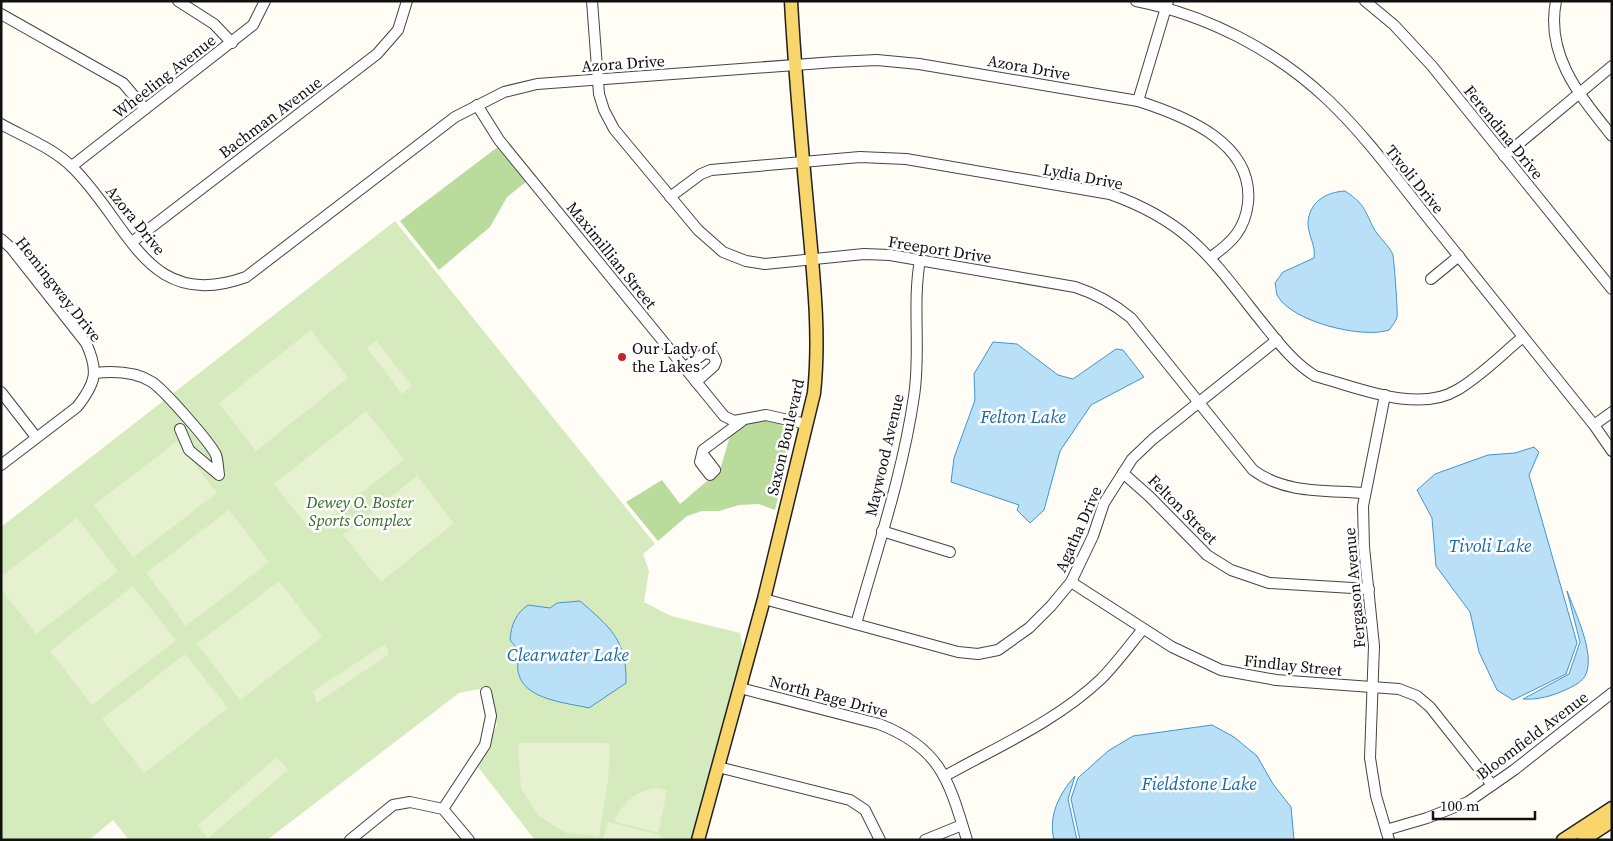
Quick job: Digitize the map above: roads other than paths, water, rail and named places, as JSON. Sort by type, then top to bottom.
[{"type":"main road","name":"Saxon Boulevard","points":[[698,840],[764,599],[806,424],[816,371],[812,260],[794,66],[791,1]]},
{"type":"main road","points":[[1563,840],[1612,808]]},
{"type":"main road","points":[[1583,840],[1612,821]]},
{"type":"street","points":[[178,1],[214,24],[232,43]]},
{"type":"street","name":"Wheeling Avenue","points":[[72,166],[232,43],[253,25],[265,1]]},
{"type":"street","name":"Bachman Avenue","points":[[132,242],[377,54],[398,30],[407,1]]},
{"type":"street","name":"Freeport Drive","points":[[592,1],[599,94],[614,129],[698,230],[722,252],[746,261],[764,264],[864,254],[890,254],[1075,287],[1098,295],[1113,303],[1132,318],[1253,470],[1276,484],[1294,488],[1364,493]]},
{"type":"street","name":"Tivoli Drive","points":[[1136,1],[1167,4],[1206,21],[1266,52],[1288,67],[1328,100],[1353,126],[1459,256],[1594,425],[1612,452]]},
{"type":"street","name":"Ferendina Drive","points":[[1365,1],[1394,25],[1432,66],[1612,289]]},
{"type":"street","points":[[1556,1],[1554,24],[1559,55],[1578,93],[1612,136]]},
{"type":"street","points":[[1138,101],[1167,4]]},
{"type":"street","points":[[1,14],[124,83],[145,109]]},
{"type":"street","name":"Azora Drive","points":[[1,124],[72,166],[148,262],[170,279],[183,283],[220,286],[246,277],[434,132],[455,117],[504,92],[537,84],[877,60],[919,64],[1138,101],[1163,109],[1210,133],[1230,148],[1244,168],[1249,194],[1247,210],[1240,230],[1230,244],[1211,257]]},
{"type":"street","points":[[1504,156],[1612,66]]},
{"type":"street","name":"Maximillian Street","points":[[478,105],[499,140],[684,368],[730,420],[742,421]]},
{"type":"street","name":"Lydia Drive","points":[[670,196],[701,174],[711,170],[860,157],[906,159],[1110,194],[1138,204],[1172,223],[1211,257],[1295,361],[1315,376],[1414,401],[1440,398],[1457,390],[1523,337]]},
{"type":"street","name":"Hemingway Drive","points":[[1,239],[11,248],[86,343],[94,360],[95,373]]},
{"type":"street","points":[[1431,279],[1459,256]]},
{"type":"street","name":"Maywood Avenue","points":[[856,624],[907,434],[914,394],[916,296],[920,260]]},
{"type":"street","name":"Agatha Drive","points":[[764,599],[958,652],[978,654],[998,650],[1029,628],[1072,582],[1093,536],[1104,503],[1132,459],[1153,439],[1277,340]]},
{"type":"street","points":[[684,368],[705,353],[713,355],[716,361],[714,366],[696,382]]},
{"type":"street","points":[[1,464],[77,407],[86,395],[95,373],[124,373],[139,377],[152,382],[168,395],[216,456],[219,475],[189,450],[180,429]]},
{"type":"street","points":[[1,392],[36,437]]},
{"type":"street","name":"Fergason Avenue","points":[[1385,394],[1364,493],[1364,547],[1374,646],[1370,758],[1376,796],[1388,835]]},
{"type":"street","points":[[1594,425],[1612,412]]},
{"type":"street","points":[[702,453],[703,450],[742,421],[766,415],[806,424]]},
{"type":"street","name":"Felton Street","points":[[1123,473],[1150,496],[1207,555],[1231,570],[1269,583],[1369,589]]},
{"type":"street","points":[[882,531],[950,552]]},
{"type":"street","name":"Findlay Street","points":[[1072,582],[1172,648],[1221,670],[1276,680],[1399,689],[1417,696],[1430,707],[1492,785]]},
{"type":"street","points":[[945,776],[1045,720],[1076,700],[1101,678],[1143,630]]},
{"type":"street","name":"North Page Drive","points":[[740,688],[879,724],[899,732],[929,753],[945,776],[967,840]]},
{"type":"street","points":[[443,809],[485,745],[491,716],[486,692]]},
{"type":"street","name":"Bloomfield Avenue","points":[[1388,835],[1468,802],[1612,693]]},
{"type":"street","points":[[718,767],[850,800],[865,810],[880,840]]},
{"type":"street","points":[[350,840],[393,805],[410,802],[443,809],[469,840]]},
{"type":"street","points":[[925,840],[962,825]]},
{"type":"water","points":[[1345,191],[1356,199],[1365,210],[1375,231],[1393,255],[1397,317],[1389,330],[1363,332],[1328,326],[1297,313],[1285,305],[1277,295],[1275,283],[1283,272],[1314,258],[1314,249],[1308,223],[1315,204],[1331,193]]},
{"type":"water","name":"Felton Lake","points":[[993,342],[1017,344],[1058,375],[1073,379],[1116,349],[1123,350],[1144,377],[1091,405],[1060,451],[1044,510],[1030,523],[1017,510],[1019,505],[951,482],[954,458],[975,400],[974,374]]},
{"type":"water","name":"Tivoli Lake","points":[[1534,447],[1539,452],[1529,475],[1577,643],[1566,674],[1513,700],[1497,690],[1479,652],[1470,612],[1436,566],[1432,518],[1417,490],[1435,474],[1488,455],[1515,453]]},
{"type":"water","points":[[1567,591],[1586,644],[1588,665],[1586,674],[1577,684],[1550,696],[1523,699],[1569,674],[1580,642]]},
{"type":"water","name":"Clearwater Lake","points":[[580,601],[615,636],[620,645],[626,668],[626,683],[589,708],[549,699],[530,690],[523,683],[519,675],[519,655],[510,640],[515,620],[528,605],[550,608],[557,603]]},
{"type":"water","name":"Fieldstone Lake","points":[[1212,725],[1234,737],[1257,756],[1273,784],[1291,807],[1294,840],[1080,840],[1071,799],[1078,778],[1108,751],[1133,736]]},
{"type":"water","points":[[1075,776],[1068,799],[1077,840],[1054,840],[1052,822],[1056,806],[1064,790]]},
{"type":"place","name":"Our Lady of the Lakes","points":[[622,357]]},
{"type":"park label","name":"Dewey O. Boster Sports Complex","points":[[360,511]]}]
